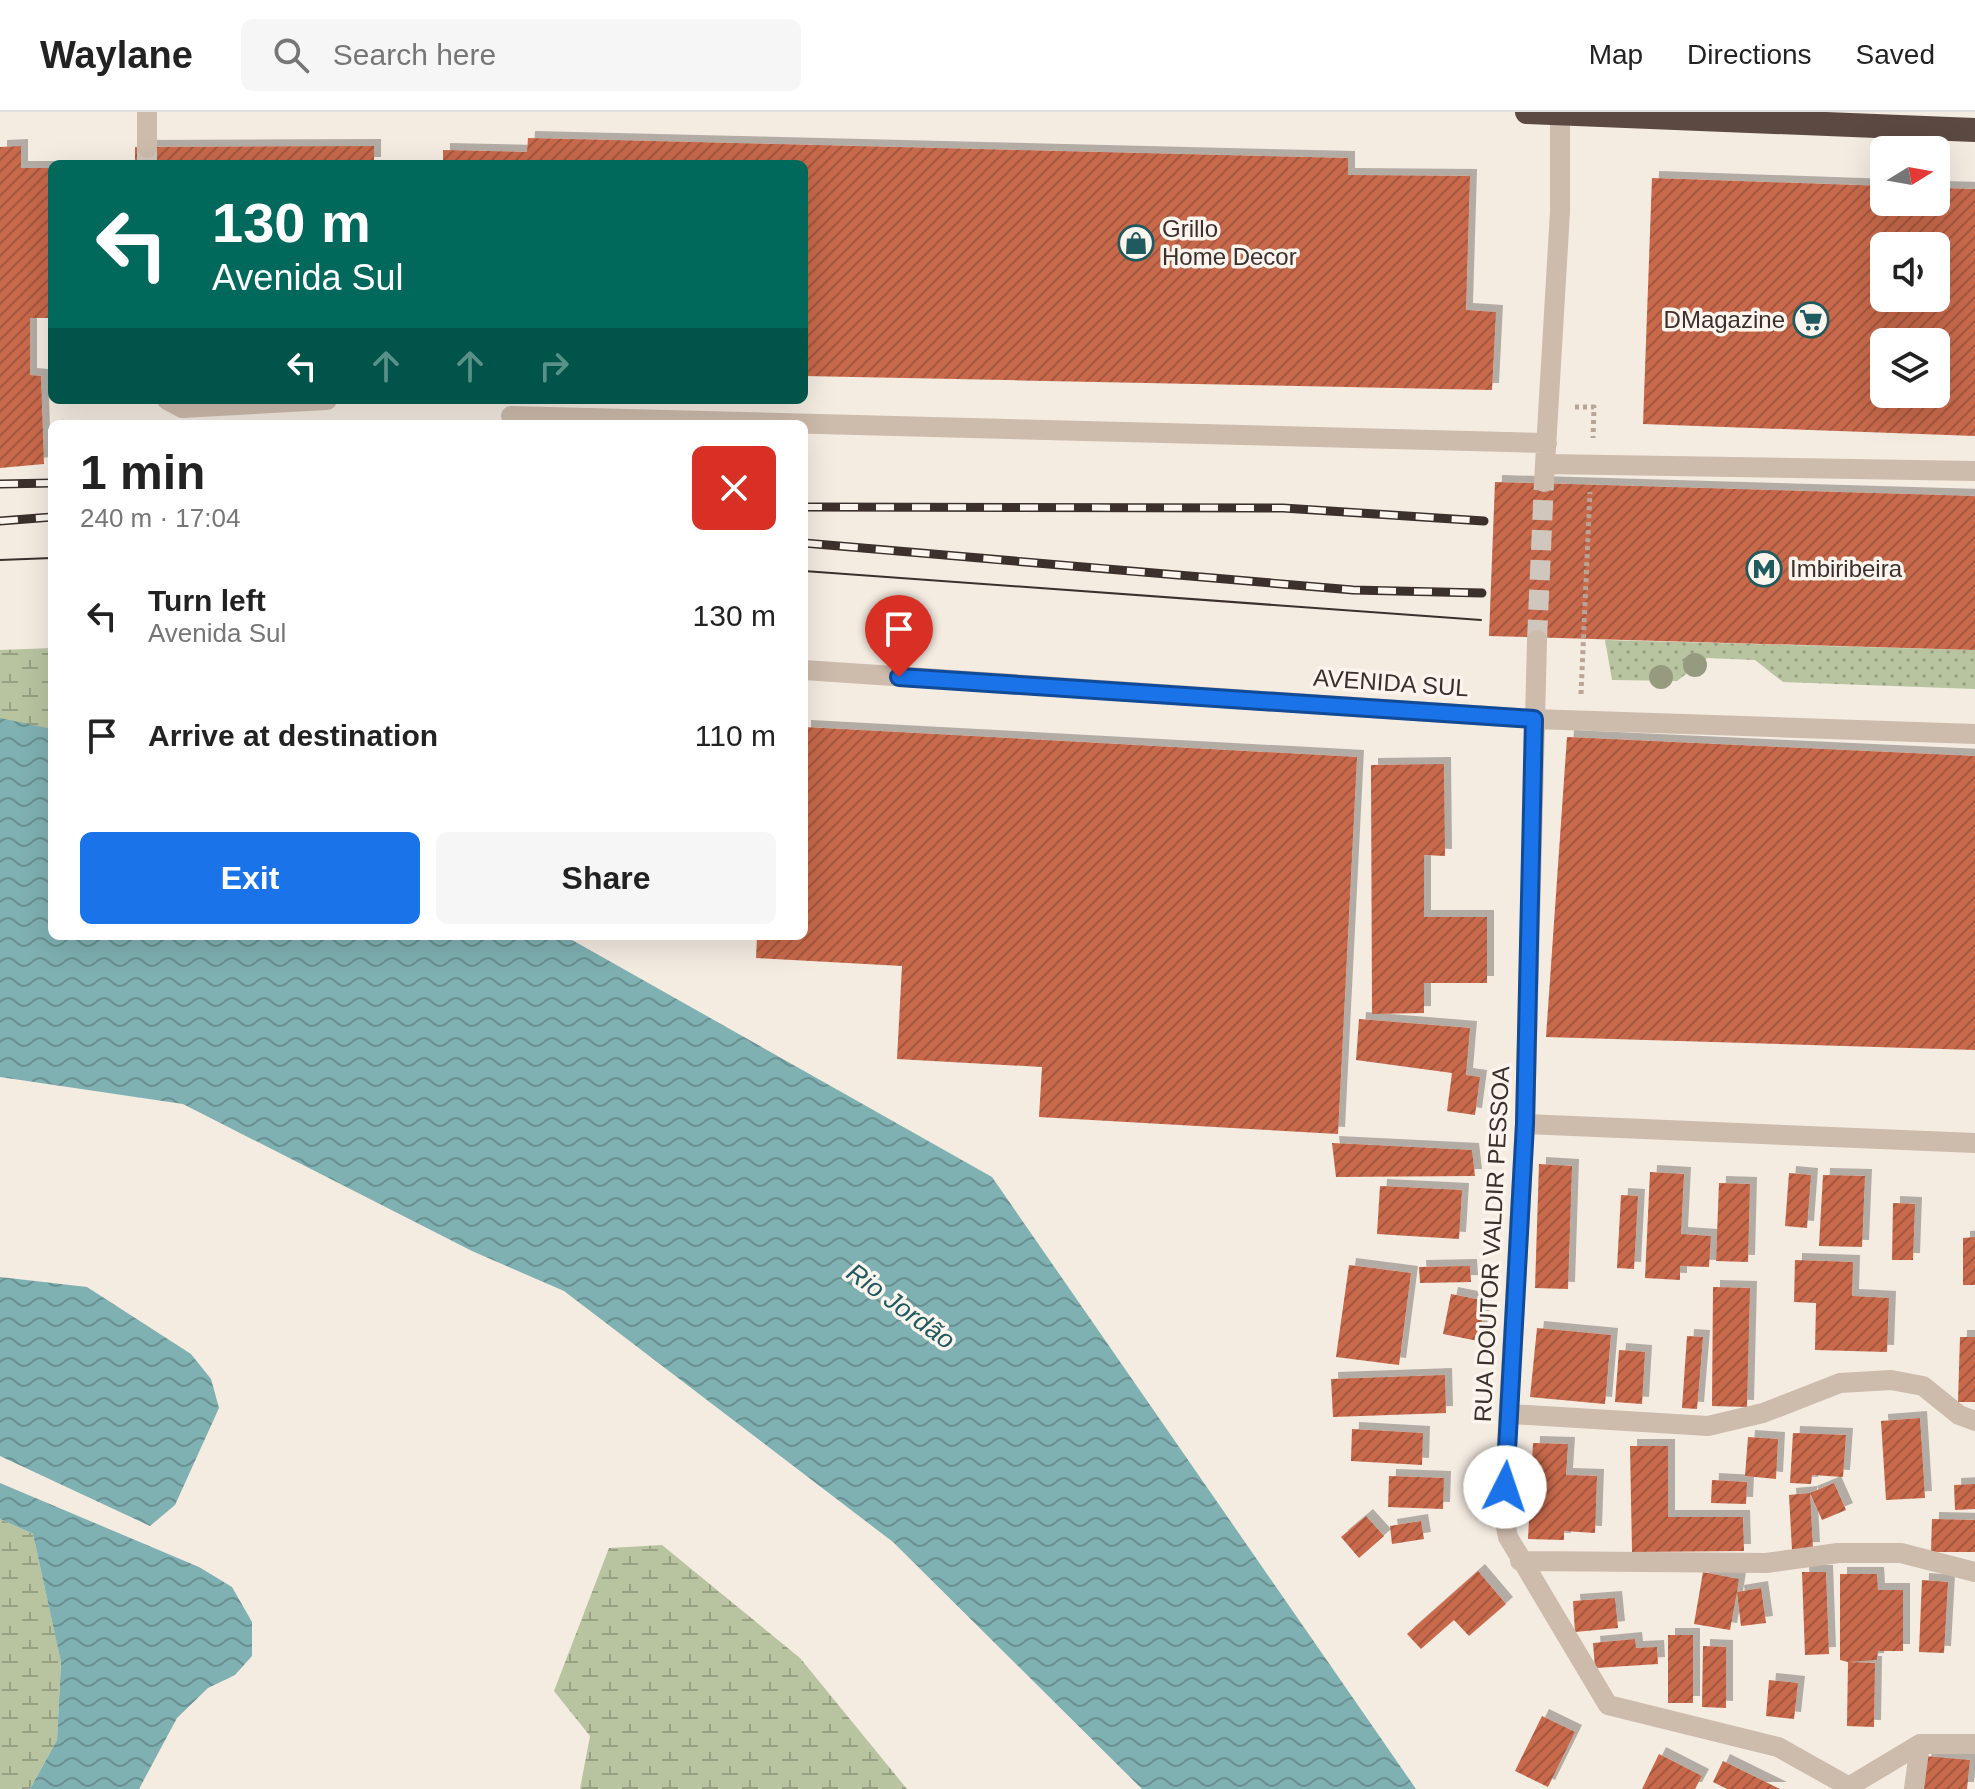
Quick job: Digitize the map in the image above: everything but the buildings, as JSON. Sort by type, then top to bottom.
[{"type":"highway","points":[[1527,112],[1975,130]]},
{"type":"street","points":[[147,112],[147,148]]},
{"type":"street","points":[[1545,463],[1560,212],[1561,113]]},
{"type":"street","points":[[174,404],[182,408],[254,404]]},
{"type":"street","points":[[511,416],[599,420]]},
{"type":"street","points":[[808,430],[1545,463],[1975,471]]},
{"type":"street","name":"RUA DOUTOR VALDIR PESSOA","points":[[1537,640],[1525,1124],[1511,1414],[1503,1512],[1508,1537],[1608,1705],[1778,1747],[1851,1788]]},
{"type":"street","name":"AVENIDA SUL","points":[[808,670],[1534,719],[1975,734]]},
{"type":"street","points":[[1525,1124],[1975,1143]]},
{"type":"street","points":[[1511,1414],[1708,1426],[1763,1413],[1840,1383],[1891,1380],[1923,1386],[1959,1415],[1975,1421]]},
{"type":"street","points":[[1520,1561],[1766,1563],[1838,1553],[1901,1553],[1956,1564],[1975,1572]]},
{"type":"street","points":[[1914,1789],[1920,1744]]},
{"type":"street","points":[[1851,1788],[1920,1744],[1975,1744]]},
{"type":"path","points":[[1548,405],[1594,407],[1580,720]]},
{"type":"green space","points":[[1605,640],[1975,650],[1975,689],[1783,682],[1755,660],[1707,658],[1677,681],[1612,680]]},
{"type":"green space","points":[[48,648],[48,802],[0,796],[0,650]]},
{"type":"green space","points":[[0,1519],[33,1534],[61,1661],[57,1740],[30,1789],[0,1789]]},
{"type":"green space","points":[[662,1545],[800,1658],[907,1789],[580,1789],[590,1736],[554,1691],[609,1548]]},
{"type":"water","name":"Rio Jordão","points":[[0,718],[48,728],[48,940],[572,940],[992,1177],[1416,1789],[1142,1789],[893,1542],[564,1291],[472,1251],[183,1104],[0,1077]]},
{"type":"water","points":[[0,1277],[87,1287],[191,1354],[211,1379],[219,1408],[175,1505],[150,1526],[0,1456]]},
{"type":"water","points":[[0,1483],[199,1567],[232,1587],[252,1622],[252,1656],[235,1675],[208,1688],[177,1718],[139,1789],[30,1789],[57,1740],[61,1662],[33,1534],[0,1519]]},
{"type":"tunnel","points":[[147,148],[147,160]]},
{"type":"tunnel","points":[[1537,640],[1544,482]]},
{"type":"tram line","points":[[0,560],[48,558]]},
{"type":"tram line","points":[[808,571],[1481,620]]},
{"type":"railway","points":[[0,484],[48,483]]},
{"type":"railway","points":[[808,507],[1283,508],[1484,521]]},
{"type":"railway","points":[[0,521],[48,517]]},
{"type":"railway","points":[[808,543],[1353,590],[1482,593]]},
{"type":"place","name":"Grillo Home Decor","points":[[1136,243]]},
{"type":"place","name":"DMagazine","points":[[1811,320]]},
{"type":"place","name":"Imbiribeira","points":[[1764,569]]},
{"type":"route","points":[[899,677],[1534,719],[1525,1124],[1505,1487]]}]
